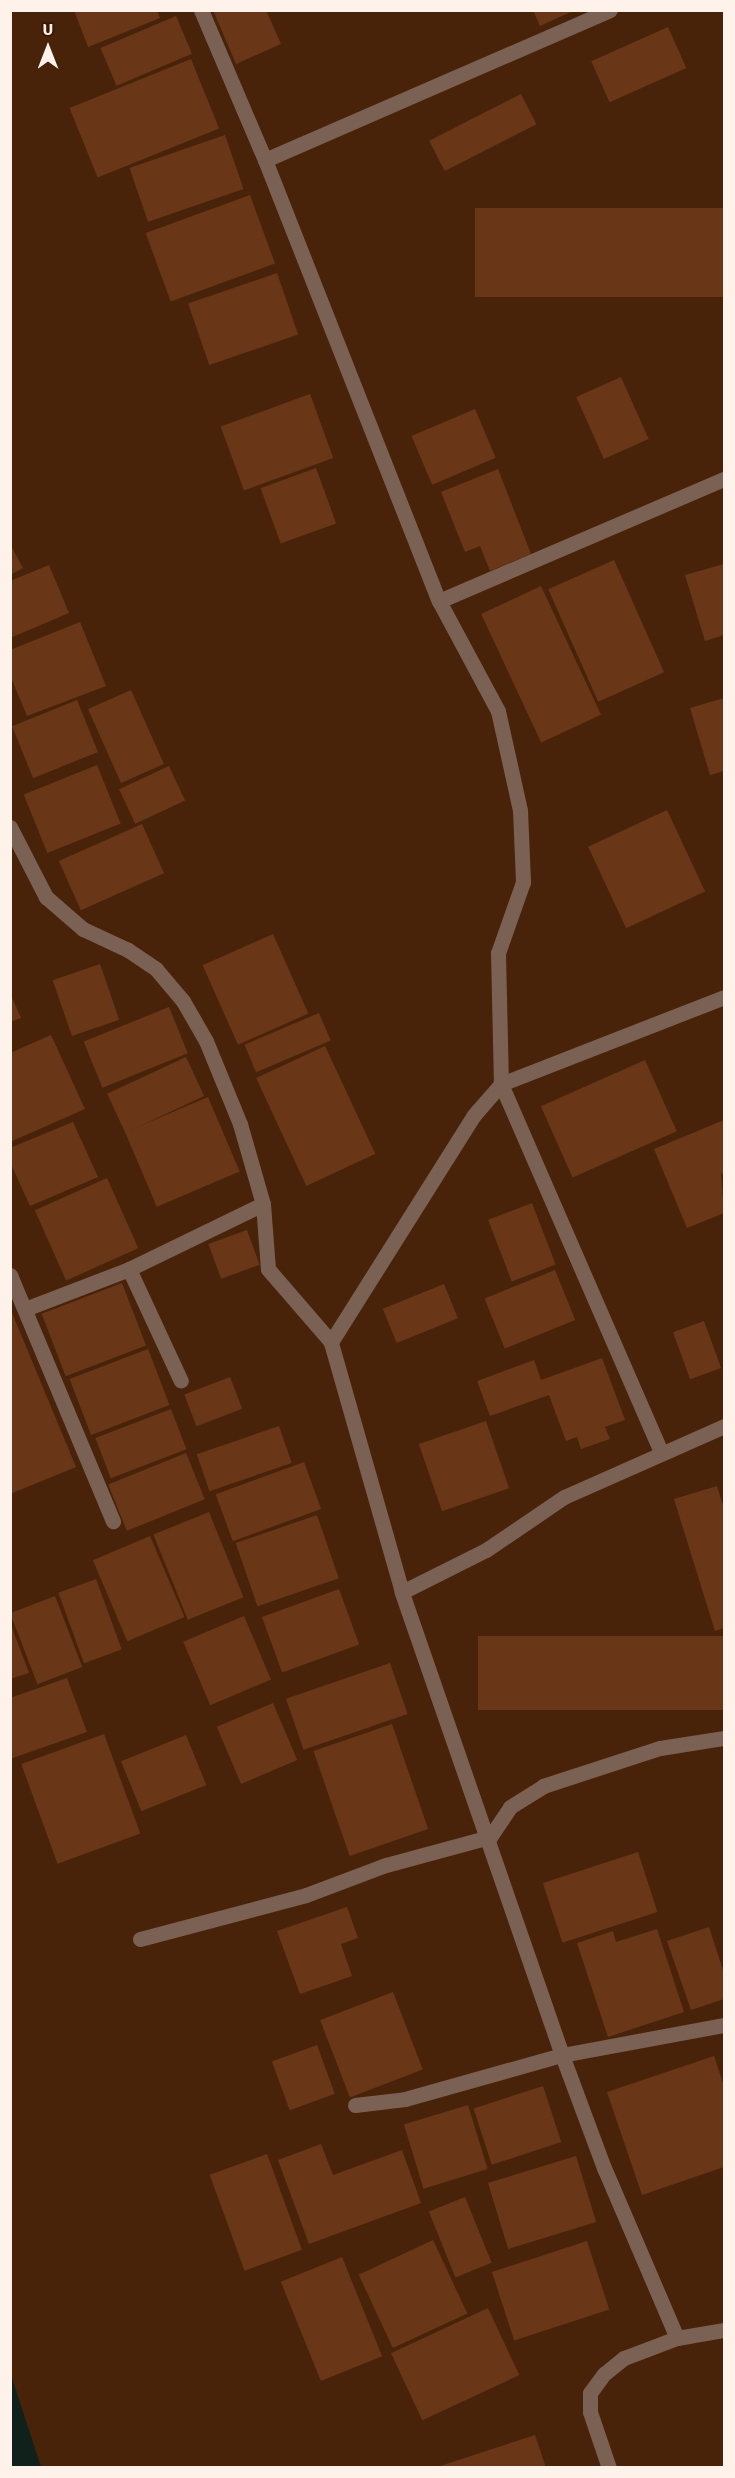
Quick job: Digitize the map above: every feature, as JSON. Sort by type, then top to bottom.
[{"type":"street","points":[[201,10],[266,160],[439,602],[498,711],[520,810],[523,882],[498,953],[501,1084],[661,1452]]},
{"type":"street","points":[[266,160],[610,10]]},
{"type":"street","points":[[439,602],[724,479]]},
{"type":"street","points":[[10,827],[46,897],[82,929],[128,950],[156,969],[183,1001],[206,1041],[240,1124],[263,1204],[268,1269],[331,1342],[402,1592],[490,1837],[562,2055],[604,2168],[677,2338]]},
{"type":"street","points":[[331,1342],[474,1115],[501,1084],[724,997]]},
{"type":"street","points":[[25,1309],[129,1269],[263,1204]]},
{"type":"street","points":[[129,1269],[181,1381]]},
{"type":"street","points":[[10,1275],[113,1521]]},
{"type":"street","points":[[402,1592],[486,1550],[564,1497],[724,1426]]},
{"type":"street","points":[[140,1939],[306,1895],[387,1865],[490,1837],[510,1807],[543,1786],[660,1748],[724,1738]]},
{"type":"street","points":[[355,2105],[405,2099],[562,2055],[724,2025]]},
{"type":"street","points":[[609,2468],[590,2412],[590,2393],[604,2374],[624,2358],[677,2338],[724,2330]]},
{"type":"shaded area","points":[[11,2375],[41,2467],[11,2467]]},
{"type":"building","points":[[74,10],[157,10],[160,18],[88,47]]},
{"type":"building","points":[[213,10],[266,10],[281,44],[236,64]]},
{"type":"building","points":[[533,10],[575,10],[540,26]]},
{"type":"building","points":[[176,16],[192,54],[117,86],[101,48]]},
{"type":"building","points":[[668,27],[686,68],[610,102],[591,61]]},
{"type":"building","points":[[191,59],[219,129],[98,178],[70,108]]},
{"type":"building","points":[[521,94],[536,124],[445,171],[429,141]]},
{"type":"building","points":[[225,135],[244,189],[148,222],[130,168]]},
{"type":"building","points":[[250,195],[275,264],[171,302],[146,233]]},
{"type":"building","points":[[475,208],[724,208],[724,297],[475,297]]},
{"type":"building","points":[[277,273],[298,334],[209,365],[188,304]]},
{"type":"building","points":[[621,377],[649,439],[604,459],[576,397]]},
{"type":"building","points":[[310,394],[333,458],[244,490],[221,426]]},
{"type":"building","points":[[475,409],[496,458],[432,485],[411,436]]},
{"type":"building","points":[[316,468],[336,523],[281,544],[261,488]]},
{"type":"building","points":[[498,469],[531,554],[490,571],[480,546],[465,552],[441,492]]},
{"type":"building","points":[[10,544],[23,568],[10,575]]},
{"type":"building","points":[[614,560],[664,672],[598,702],[548,589]]},
{"type":"building","points":[[724,564],[724,635],[705,641],[685,575]]},
{"type":"building","points":[[49,565],[69,613],[10,638],[10,581]]},
{"type":"building","points":[[541,586],[601,715],[541,743],[481,614]]},
{"type":"building","points":[[80,622],[106,686],[27,716],[10,675],[10,650]]},
{"type":"building","points":[[131,690],[164,764],[121,783],[88,709]]},
{"type":"building","points":[[724,698],[724,771],[710,775],[690,708]]},
{"type":"building","points":[[77,700],[98,752],[33,778],[12,726]]},
{"type":"building","points":[[97,765],[121,823],[47,853],[24,795]]},
{"type":"building","points":[[169,766],[185,800],[135,824],[119,789]]},
{"type":"building","points":[[667,810],[705,892],[626,928],[588,847]]},
{"type":"building","points":[[142,824],[164,873],[81,910],[59,861]]},
{"type":"building","points":[[273,934],[308,1013],[238,1045],[203,965]]},
{"type":"building","points":[[100,964],[119,1020],[72,1036],[53,980]]},
{"type":"building","points":[[10,993],[21,1018],[10,1022]]},
{"type":"building","points":[[169,1007],[188,1053],[102,1088],[84,1041]]},
{"type":"building","points":[[319,1013],[331,1041],[256,1072],[244,1045]]},
{"type":"building","points":[[51,1035],[85,1109],[10,1142],[10,1053]]},
{"type":"building","points":[[325,1046],[375,1154],[306,1186],[256,1078]]},
{"type":"building","points":[[186,1057],[204,1096],[125,1133],[107,1094]]},
{"type":"building","points":[[645,1060],[677,1131],[573,1178],[541,1106]]},
{"type":"building","points":[[208,1097],[240,1172],[157,1207],[125,1132]]},
{"type":"building","points":[[724,1120],[724,1173],[721,1174],[724,1213],[687,1228],[654,1149]]},
{"type":"building","points":[[73,1122],[98,1177],[30,1206],[10,1162],[10,1148]]},
{"type":"building","points":[[107,1178],[138,1248],[66,1280],[35,1210]]},
{"type":"building","points":[[532,1203],[556,1265],[512,1281],[488,1220]]},
{"type":"building","points":[[247,1230],[260,1265],[221,1279],[208,1244]]},
{"type":"building","points":[[555,1270],[575,1320],[505,1349],[485,1298]]},
{"type":"building","points":[[122,1283],[146,1346],[66,1376],[42,1314]]},
{"type":"building","points":[[444,1284],[458,1318],[397,1343],[383,1309]]},
{"type":"building","points":[[10,1308],[76,1467],[10,1494]]},
{"type":"building","points":[[704,1321],[721,1368],[690,1379],[673,1332]]},
{"type":"building","points":[[148,1349],[170,1405],[91,1435],[70,1379]]},
{"type":"building","points":[[602,1358],[625,1420],[605,1427],[610,1439],[581,1449],[577,1437],[566,1441],[549,1395],[490,1416],[477,1381],[534,1360],[541,1380]]},
{"type":"building","points":[[230,1377],[242,1409],[196,1426],[184,1395]]},
{"type":"building","points":[[171,1409],[186,1449],[111,1478],[95,1438]]},
{"type":"building","points":[[486,1421],[509,1488],[442,1511],[419,1444]]},
{"type":"building","points":[[279,1426],[292,1463],[209,1491],[197,1454]]},
{"type":"building","points":[[186,1453],[205,1499],[127,1531],[108,1484]]},
{"type":"building","points":[[304,1462],[321,1509],[233,1541],[216,1494]]},
{"type":"building","points":[[717,1486],[724,1509],[724,1628],[715,1631],[674,1499]]},
{"type":"building","points":[[209,1512],[243,1597],[188,1620],[153,1534]]},
{"type":"building","points":[[317,1515],[339,1578],[257,1606],[236,1543]]},
{"type":"building","points":[[150,1536],[184,1617],[127,1641],[93,1560]]},
{"type":"building","points":[[96,1579],[122,1649],[84,1663],[58,1593]]},
{"type":"building","points":[[339,1589],[359,1644],[282,1672],[262,1617]]},
{"type":"building","points":[[55,1596],[82,1667],[37,1684],[10,1613]]},
{"type":"building","points":[[244,1616],[271,1680],[210,1705],[183,1642]]},
{"type":"building","points":[[10,1622],[29,1673],[10,1679]]},
{"type":"building","points":[[478,1636],[724,1636],[724,1710],[478,1710]]},
{"type":"building","points":[[390,1663],[408,1714],[304,1750],[286,1699]]},
{"type":"building","points":[[67,1678],[87,1732],[10,1759],[10,1698]]},
{"type":"building","points":[[273,1703],[297,1760],[241,1784],[217,1727]]},
{"type":"building","points":[[392,1724],[428,1829],[350,1856],[314,1751]]},
{"type":"building","points":[[104,1734],[140,1834],[58,1864],[21,1764]]},
{"type":"building","points":[[186,1735],[206,1785],[141,1811],[121,1761]]},
{"type":"building","points":[[638,1852],[657,1912],[562,1943],[543,1883]]},
{"type":"building","points":[[347,1907],[358,1938],[341,1944],[352,1976],[300,1994],[277,1931]]},
{"type":"building","points":[[709,1927],[724,1973],[724,1999],[691,2010],[667,1941]]},
{"type":"building","points":[[657,1929],[684,2012],[608,2037],[577,1943],[613,1931],[616,1942]]},
{"type":"building","points":[[393,1992],[423,2069],[350,2097],[320,2020]]},
{"type":"building","points":[[317,2045],[335,2094],[290,2110],[272,2061]]},
{"type":"building","points":[[714,2056],[724,2086],[724,2167],[642,2195],[607,2092]]},
{"type":"building","points":[[543,2086],[561,2142],[492,2165],[474,2109]]},
{"type":"building","points":[[468,2105],[488,2169],[424,2189],[404,2125]]},
{"type":"building","points":[[321,2144],[333,2175],[402,2150],[421,2203],[309,2244],[278,2160]]},
{"type":"building","points":[[267,2154],[302,2250],[245,2271],[210,2175]]},
{"type":"building","points":[[576,2156],[596,2222],[508,2249],[488,2183]]},
{"type":"building","points":[[465,2197],[492,2263],[455,2277],[429,2212]]},
{"type":"building","points":[[433,2240],[467,2313],[393,2348],[359,2275]]},
{"type":"building","points":[[587,2241],[609,2309],[514,2340],[492,2272]]},
{"type":"building","points":[[342,2257],[382,2356],[321,2381],[281,2282]]},
{"type":"building","points":[[488,2308],[519,2375],[422,2420],[391,2353]]},
{"type":"building","points":[[535,2435],[546,2468],[437,2468],[437,2467]]}]
